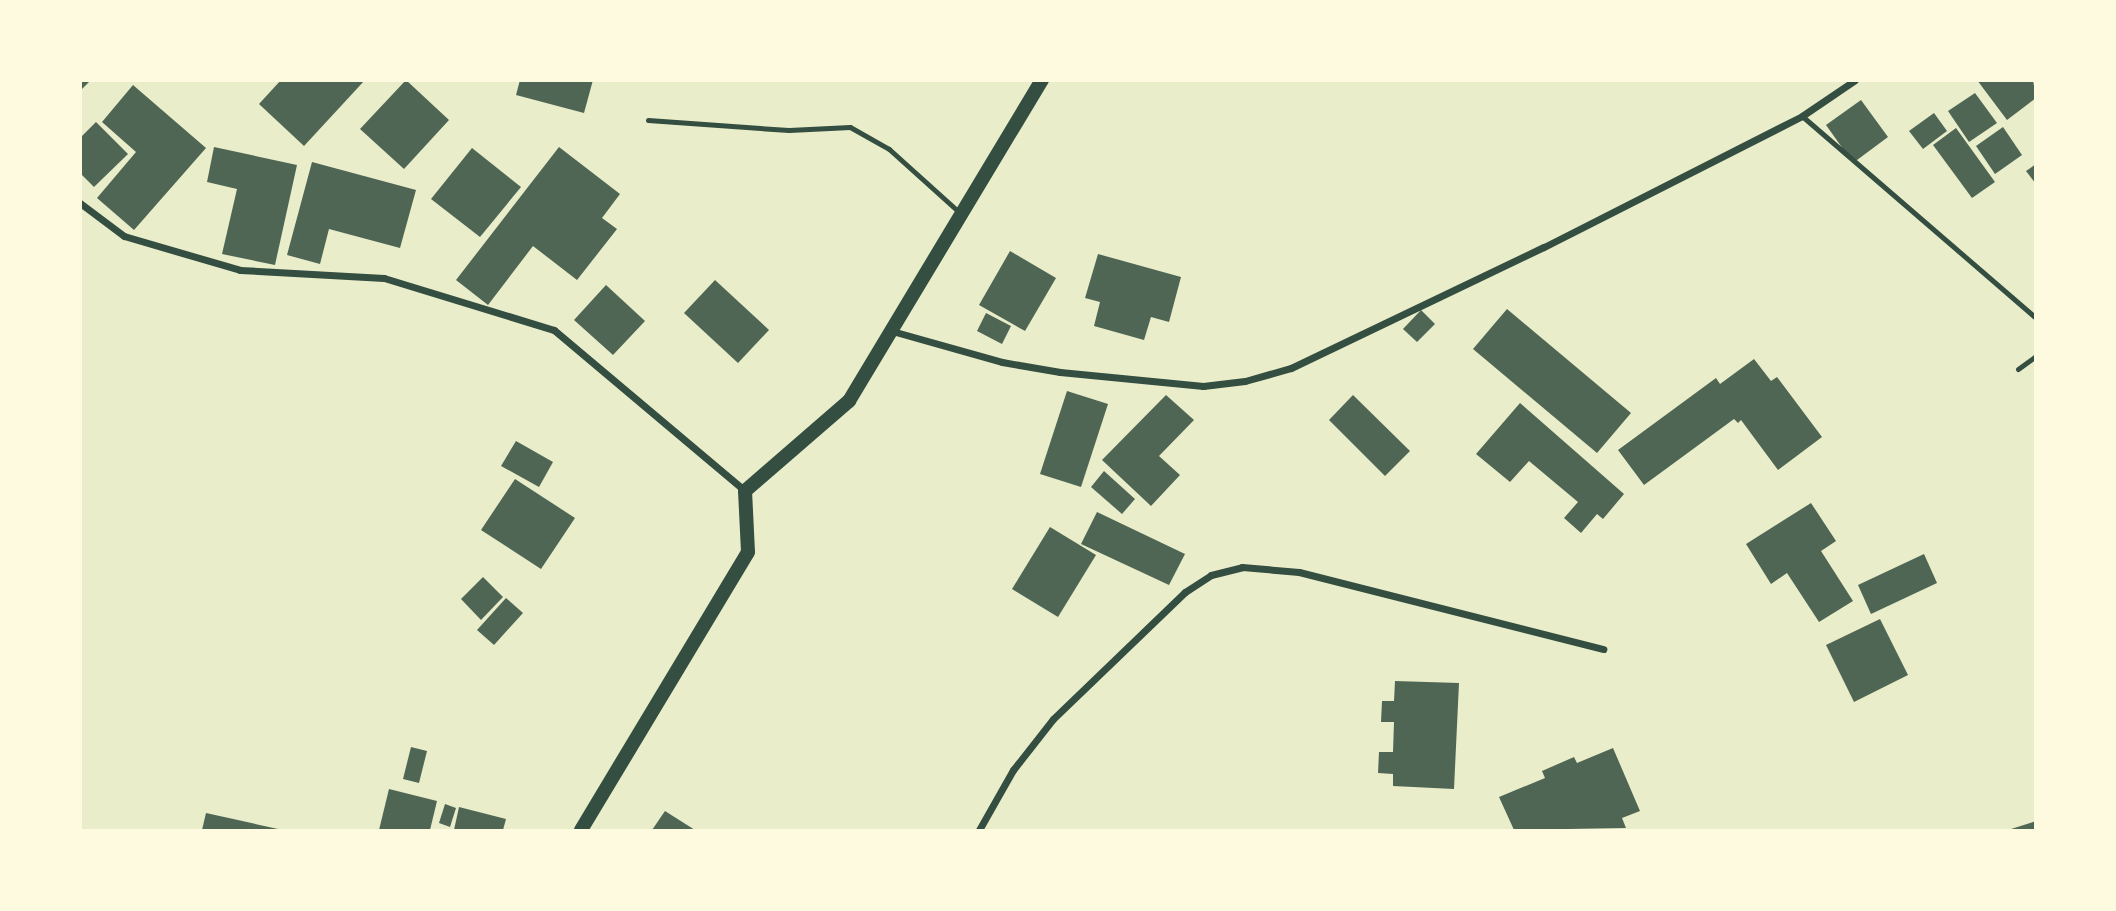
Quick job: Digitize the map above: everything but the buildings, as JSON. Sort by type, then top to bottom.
[{"type":"main road","points":[[581,831],[748,551],[744,491],[849,401],[1042,80]]},
{"type":"street","points":[[892,331],[1002,362],[1060,372],[1179,385],[1245,381],[1291,368],[1802,116],[1855,80]]},
{"type":"street","points":[[80,203],[124,236],[240,270],[384,278],[554,330],[744,491]]},
{"type":"street","points":[[979,831],[1013,771],[1053,719],[1185,592],[1211,575],[1242,567],[1299,572],[1602,649]]},
{"type":"lane","points":[[1802,116],[2035,318]]},
{"type":"lane","points":[[648,120],[789,130],[850,127],[889,149],[961,215]]},
{"type":"lane","points":[[2018,369],[2035,356]]}]
